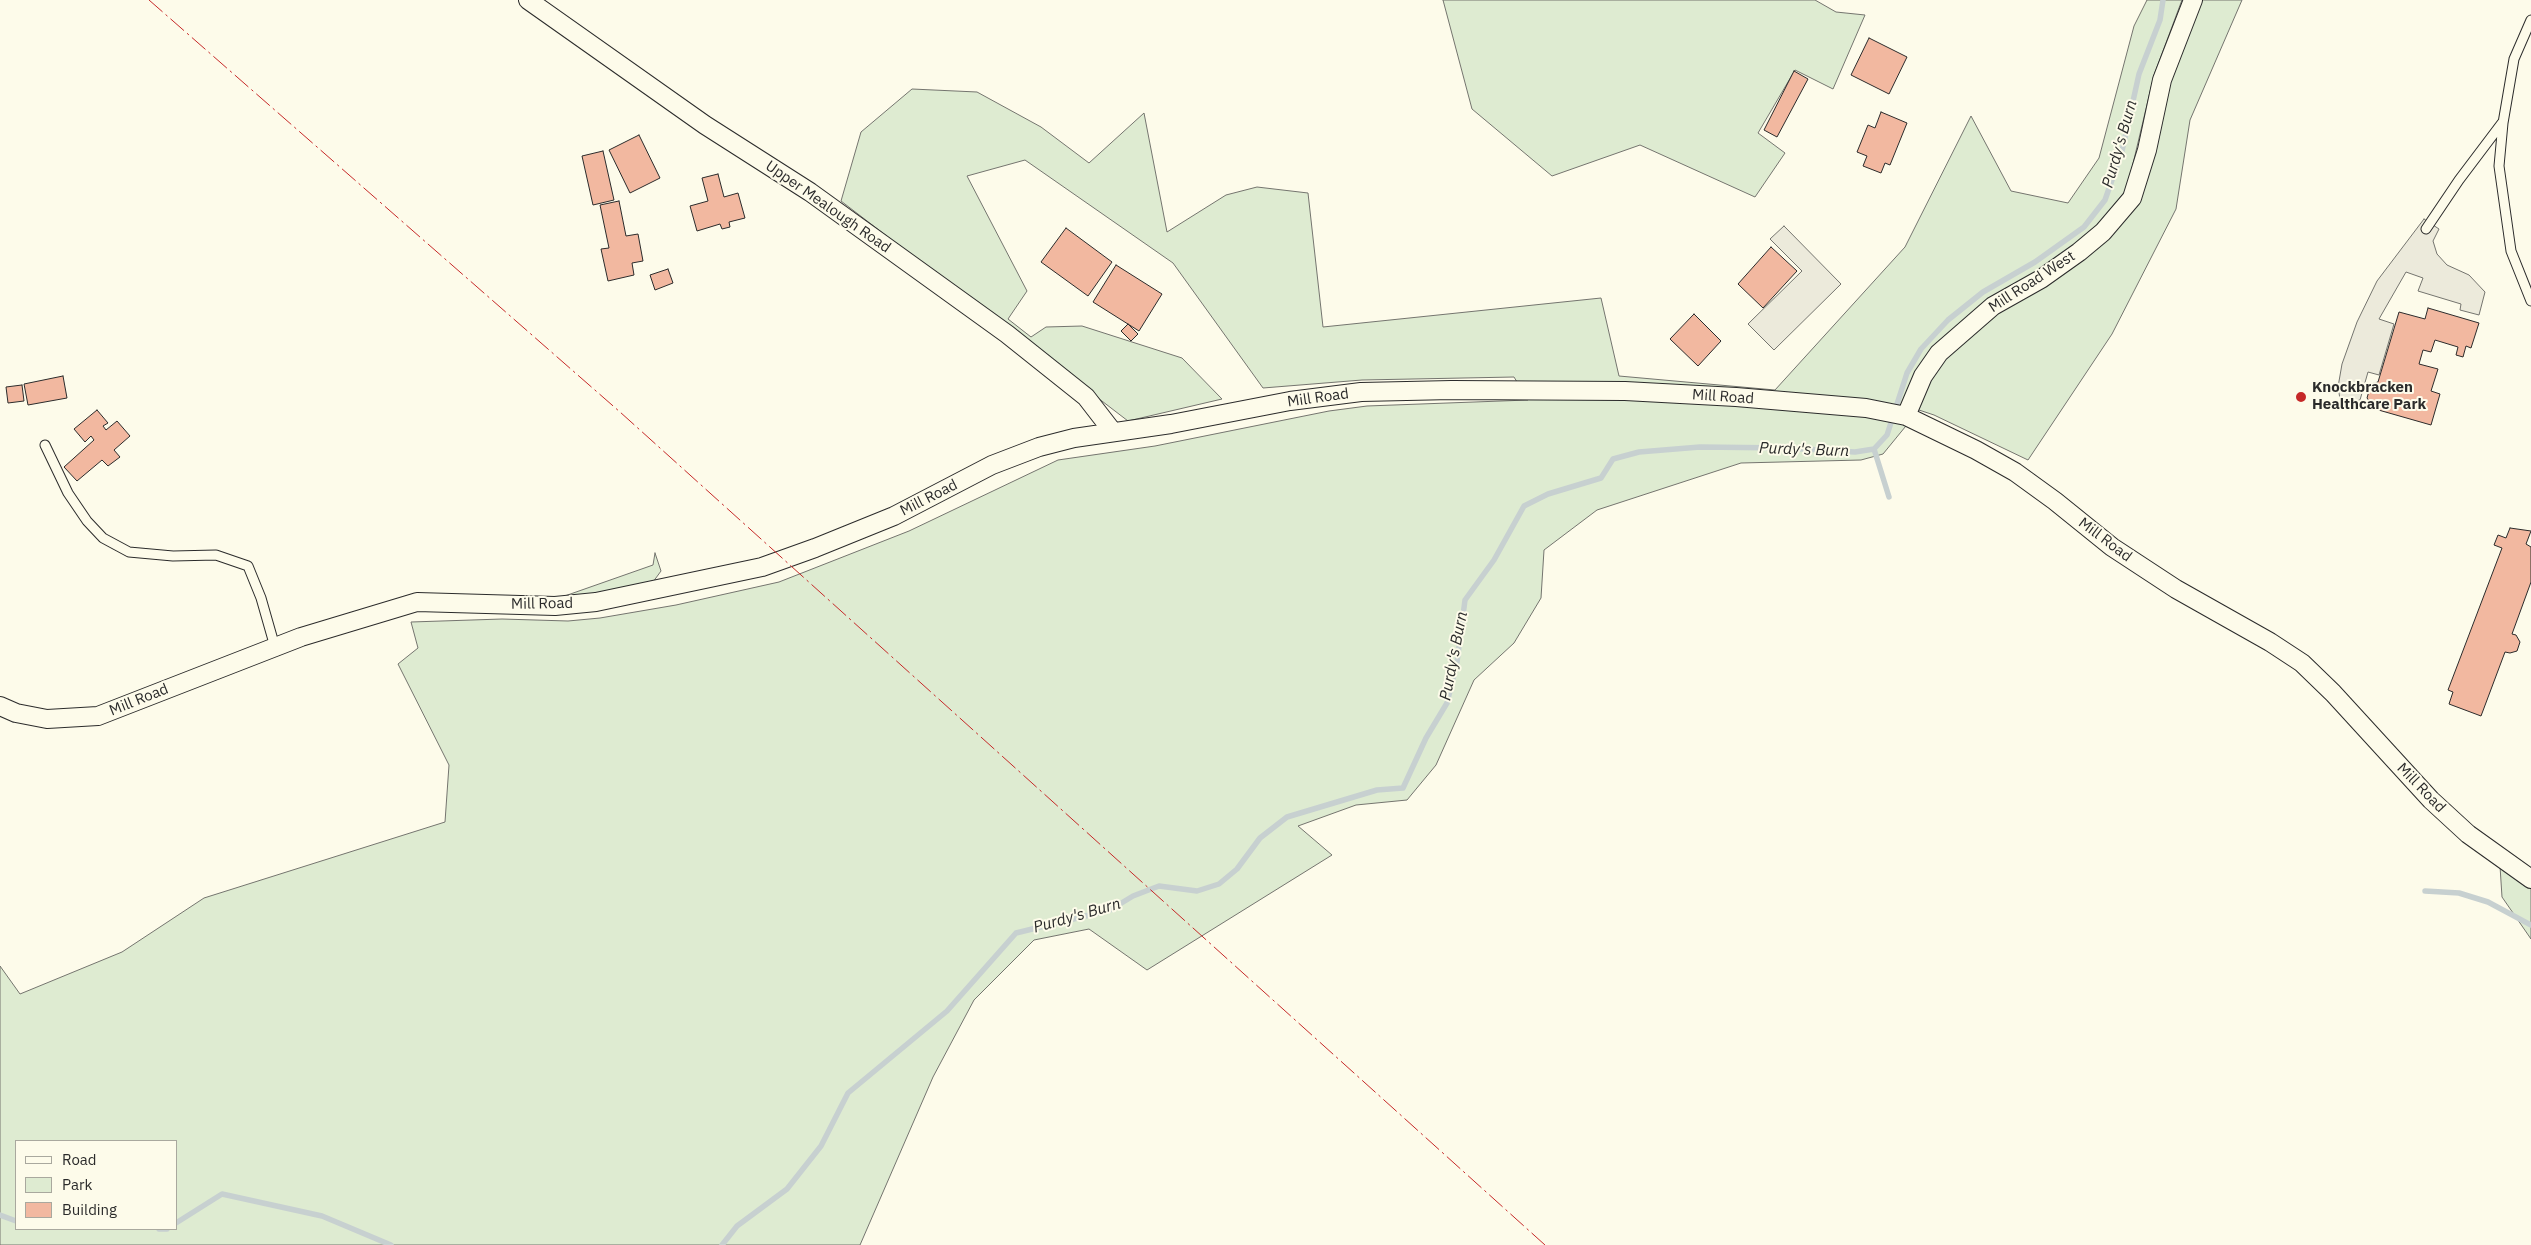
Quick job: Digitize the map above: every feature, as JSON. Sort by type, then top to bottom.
[{"type":"street","name":"Upper Mealough Road","points":[[528,0],[705,125],[810,192],[1007,334],[1086,397],[1113,432]]},
{"type":"street","name":"Mill Road West","points":[[1906,416],[1923,376],[1939,352],[1993,306],[2041,279],[2079,252],[2102,232],[2132,198],[2147,150],[2162,80],[2193,0]]},
{"type":"street","name":"Mill Road","points":[[0,706],[16,713],[47,720],[98,716],[274,647],[345,623],[417,602],[555,606],[596,602],[762,567],[894,516],[992,465],[1039,447],[1113,432],[1171,424],[1290,401],[1361,392],[1443,390],[1625,391],[1736,397],[1866,408],[1906,416],[1976,450],[2014,472],[2055,501],[2112,548],[2176,589],[2270,642],[2302,663],[2333,693],[2431,800],[2468,834],[2531,879]]},
{"type":"lane","points":[[2531,20],[2514,59],[2502,122],[2499,166],[2503,210],[2511,251],[2531,301]]},
{"type":"lane","points":[[2426,229],[2502,122]]},
{"type":"lane","points":[[45,446],[68,493],[87,521],[104,538],[129,552],[173,556],[216,555],[248,566],[261,598],[274,647]]},
{"type":"green space","points":[[1443,0],[1815,0],[1836,12],[1865,15],[1833,89],[1795,70],[1758,133],[1785,153],[1755,197],[1640,145],[1552,176],[1472,109]]},
{"type":"green space","points":[[2147,0],[2182,0],[2154,75],[2127,189],[2105,216],[2123,223],[2195,0],[2242,0],[2190,120],[2176,209],[2112,334],[2028,460],[1934,415],[1919,410],[1883,454],[1861,460],[1741,463],[1597,510],[1544,550],[1541,598],[1514,643],[1474,680],[1436,765],[1407,800],[1356,805],[1298,826],[1332,855],[1147,970],[1089,929],[1034,940],[974,1000],[933,1077],[860,1245],[0,1245],[0,966],[20,994],[122,952],[204,898],[445,822],[449,765],[398,664],[418,648],[411,622],[502,619],[568,621],[600,618],[676,605],[779,582],[909,531],[1058,460],[1155,446],[1329,411],[1367,406],[1528,400],[1514,377],[1362,380],[1263,388],[1173,263],[1025,160],[967,176],[1027,291],[1008,319],[1031,337],[1046,327],[1082,326],[1182,358],[1222,399],[1128,421],[841,201],[861,132],[912,89],[977,92],[1041,127],[1089,163],[1144,113],[1167,232],[1226,195],[1257,187],[1308,193],[1323,327],[1601,298],[1619,376],[1775,390],[1905,247],[1971,116],[2011,191],[2068,203],[2099,158],[2134,26]]},
{"type":"green space","points":[[655,553],[661,571],[653,582],[594,596],[559,598],[653,565]]},
{"type":"green space","points":[[2500,866],[2531,887],[2531,939],[2502,897]]},
{"type":"shaded area","points":[[2424,219],[2439,229],[2433,241],[2437,254],[2447,265],[2469,275],[2485,292],[2479,315],[2460,310],[2461,304],[2418,291],[2423,278],[2406,272],[2379,319],[2394,324],[2379,375],[2368,372],[2360,400],[2341,405],[2338,387],[2342,364],[2357,322],[2377,281]]},
{"type":"shaded area","points":[[1784,226],[1841,284],[1774,350],[1748,324],[1802,271],[1770,239]]},
{"type":"building","points":[[1869,38],[1907,57],[1889,94],[1851,75]]},
{"type":"building","points":[[1794,71],[1808,79],[1777,137],[1764,130]]},
{"type":"building","points":[[1881,112],[1907,123],[1890,165],[1885,163],[1881,173],[1863,166],[1867,156],[1857,152],[1868,125],[1875,128]]},
{"type":"building","points":[[639,135],[660,178],[630,193],[609,150]]},
{"type":"building","points":[[603,151],[614,200],[593,205],[582,156]]},
{"type":"building","points":[[718,174],[724,197],[738,193],[745,218],[729,222],[730,227],[722,229],[720,224],[697,231],[690,206],[708,201],[702,178]]},
{"type":"building","points":[[619,201],[626,236],[638,234],[643,261],[632,263],[634,275],[608,281],[601,249],[609,248],[600,205]]},
{"type":"building","points":[[1066,228],[1112,262],[1088,296],[1041,262]]},
{"type":"building","points":[[1771,247],[1797,271],[1763,308],[1738,284]]},
{"type":"building","points":[[1116,265],[1162,294],[1139,331],[1093,302]]},
{"type":"building","points":[[668,269],[673,283],[655,290],[650,275]]},
{"type":"building","points":[[2428,308],[2479,323],[2471,348],[2466,346],[2463,357],[2456,355],[2458,347],[2435,340],[2431,352],[2423,350],[2419,364],[2438,369],[2431,391],[2440,394],[2431,425],[2375,409],[2376,404],[2370,402],[2367,398],[2371,384],[2378,382],[2399,312],[2425,319]]},
{"type":"building","points":[[1694,314],[1721,341],[1698,366],[1670,339]]},
{"type":"building","points":[[1128,324],[1138,334],[1131,341],[1121,331]]},
{"type":"building","points":[[63,376],[67,398],[28,405],[24,384]]},
{"type":"building","points":[[22,385],[24,401],[8,403],[6,387]]},
{"type":"building","points":[[97,410],[108,423],[103,426],[106,430],[117,421],[130,436],[114,450],[120,457],[108,466],[102,460],[77,481],[64,467],[94,440],[91,436],[85,442],[74,429]]},
{"type":"building","points":[[2510,528],[2531,531],[2526,544],[2531,547],[2531,582],[2512,634],[2516,635],[2520,642],[2517,651],[2505,652],[2481,716],[2449,704],[2453,692],[2448,690],[2502,548],[2494,545],[2498,535],[2506,538]]},
{"type":"waterway","name":"Purdy's Burn","points":[[722,1245],[737,1226],[787,1189],[821,1146],[848,1093],[947,1011],[1016,933],[1110,910],[1133,896],[1159,886],[1197,891],[1219,884],[1237,869],[1260,838],[1287,817],[1377,790],[1403,788],[1426,738],[1447,703],[1457,662],[1465,600],[1494,560],[1524,506],[1548,494],[1601,478],[1613,459],[1639,452],[1700,447],[1786,448],[1855,452],[1874,449],[1887,435],[1907,373],[1921,349],[1948,320],[1983,292],[2035,262],[2084,227],[2105,200],[2122,151],[2139,74],[2160,20],[2163,0]]},
{"type":"waterway","points":[[1874,449],[1889,497]]},
{"type":"waterway","points":[[2425,891],[2459,893],[2488,902],[2531,925]]},
{"type":"waterway","points":[[178,1222],[222,1194],[322,1216],[391,1245]]},
{"type":"waterway","points":[[0,1215],[15,1221]]},
{"type":"power","points":[[149,0],[620,412],[1545,1245]]},
{"type":"place","name":"Knockbracken Healthcare Park","points":[[2301,397]]}]
